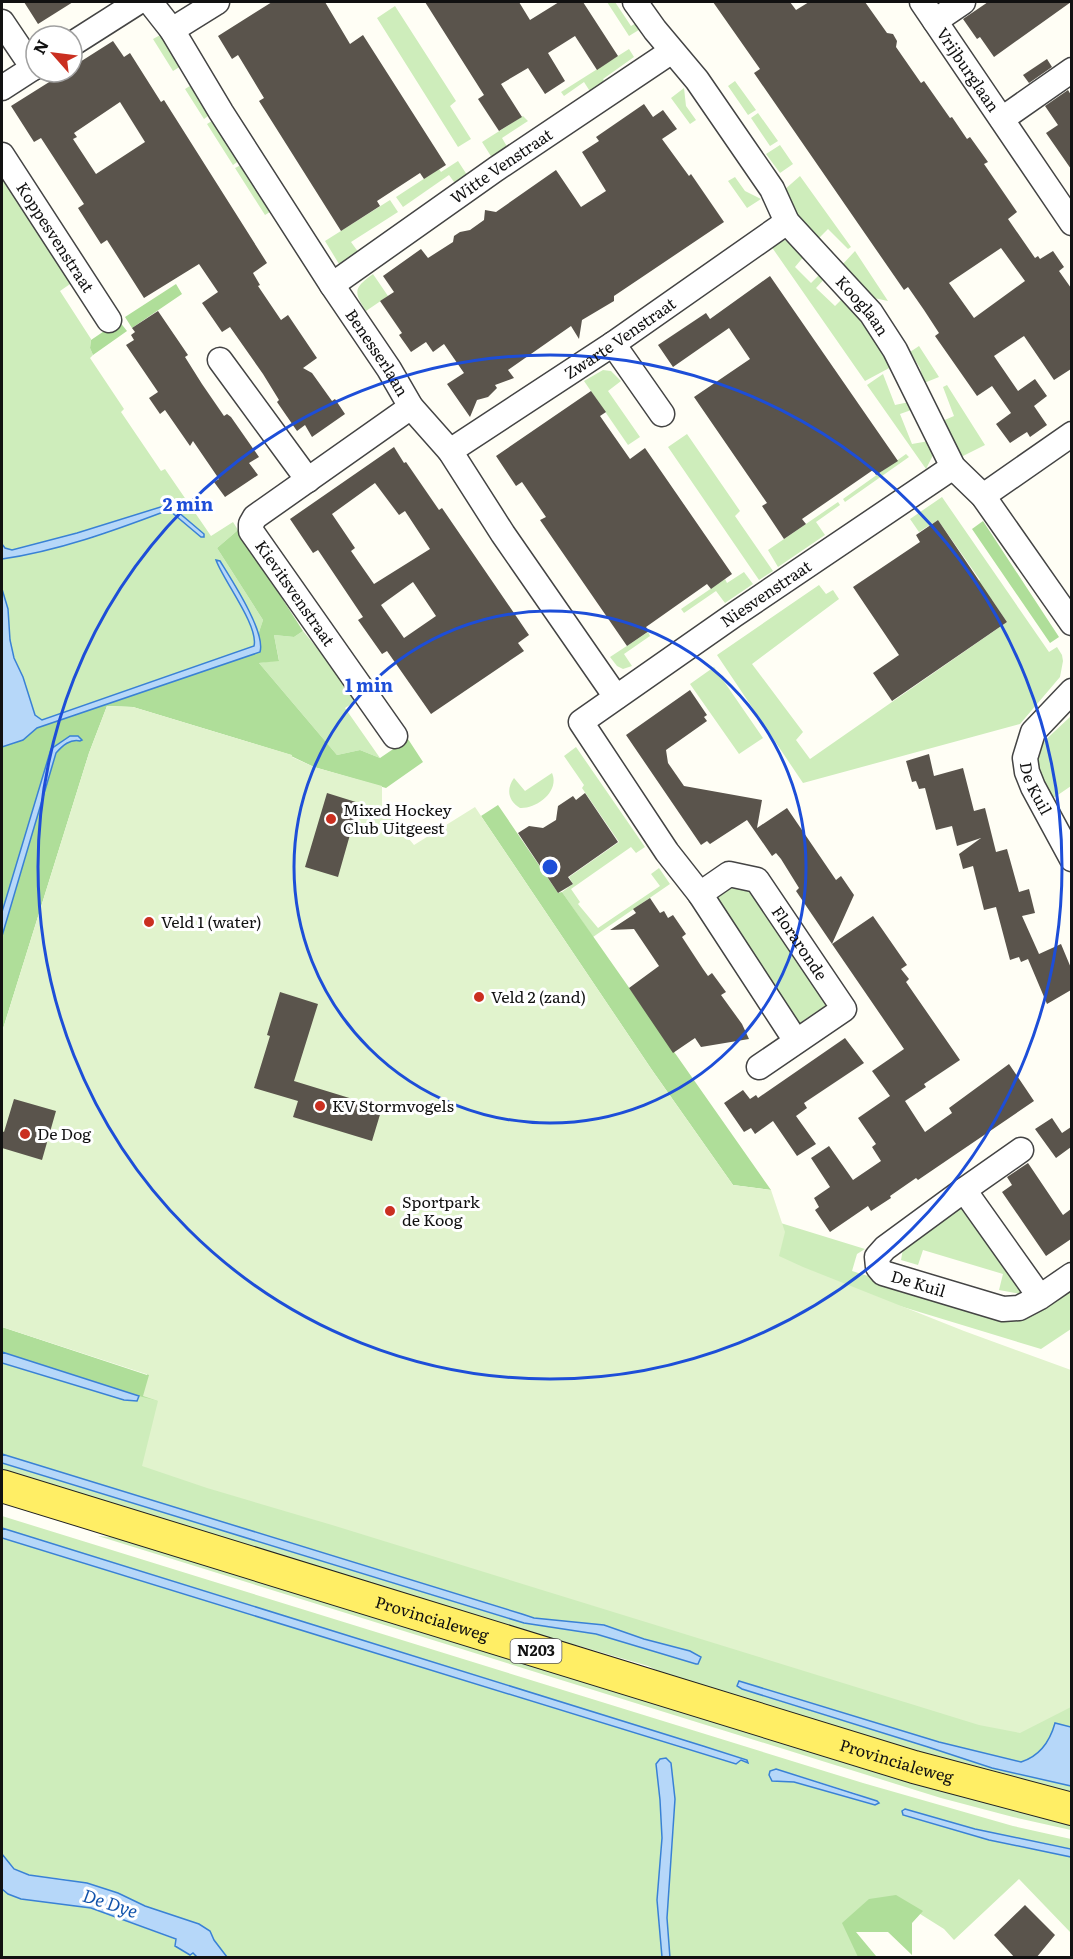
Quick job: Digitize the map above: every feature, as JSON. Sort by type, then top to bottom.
[{"type":"main road","name":"Provincialeweg","points":[[2,1486],[914,1767],[1071,1809]]},
{"type":"street","points":[[84,36],[138,2]]},
{"type":"street","name":"Benesserlaan","points":[[150,2],[172,30],[221,112],[389,369],[411,407],[450,451],[503,534],[616,697]]},
{"type":"street","points":[[172,30],[218,2]]},
{"type":"street","name":"Kooglaan","points":[[635,2],[697,80],[772,189],[787,222],[871,313],[895,350],[953,467],[983,496],[1071,623]]},
{"type":"street","name":"Vrijburglaan","points":[[963,2],[929,11],[1070,217]]},
{"type":"street","points":[[2,22],[24,52]]},
{"type":"street","name":"Witte Venstraat","points":[[332,285],[672,51]]},
{"type":"street","name":"Vrijburglaan","points":[[1002,119],[1071,70]]},
{"type":"street","points":[[2,88],[24,74]]},
{"type":"street","name":"Koppesvenstraat","points":[[2,154],[109,320]]},
{"type":"street","name":"Zwarte Venstraat","points":[[450,451],[613,344],[787,222]]},
{"type":"street","points":[[613,344],[662,414]]},
{"type":"street","points":[[220,360],[308,480]]},
{"type":"street","name":"Kievitsvenstraat","points":[[395,736],[251,531],[251,524],[255,517],[411,407]]},
{"type":"street","points":[[983,496],[1071,435]]},
{"type":"street","name":"Niesvenstraat","points":[[699,894],[581,723],[953,467]]},
{"type":"street","name":"De Kuil","points":[[1071,691],[1033,732],[1026,758],[1027,772],[1033,787],[1071,859]]},
{"type":"street","name":"Floraronde","points":[[699,894],[729,874],[757,880],[844,1009],[759,1067]]},
{"type":"street","points":[[699,894],[796,1041]]},
{"type":"street","name":"De Kuil","points":[[1022,1150],[885,1248],[878,1257],[878,1267],[883,1273],[1003,1309],[1019,1308],[1040,1297],[1071,1275]]},
{"type":"street","points":[[964,1190],[1040,1297]]},
{"type":"green space","points":[[607,2],[615,2],[631,26],[638,22],[642,28],[629,36]]},
{"type":"green space","points":[[395,6],[456,101],[450,106],[471,139],[458,147],[377,18]]},
{"type":"green space","points":[[162,34],[181,66],[173,71],[153,39]]},
{"type":"green space","points":[[629,49],[634,57],[603,79],[606,84],[591,93],[584,82],[564,96],[561,92]]},
{"type":"green space","points":[[735,81],[756,110],[748,115],[728,86]]},
{"type":"green space","points":[[193,84],[212,113],[204,119],[185,89]]},
{"type":"green space","points":[[684,88],[686,106],[696,120],[690,124],[671,98]]},
{"type":"green space","points":[[758,113],[778,141],[770,146],[751,118]]},
{"type":"green space","points":[[523,116],[528,121],[502,138],[509,150],[494,161],[482,142]]},
{"type":"green space","points":[[215,119],[240,160],[233,165],[207,124]]},
{"type":"green space","points":[[780,145],[793,164],[780,173],[766,154]]},
{"type":"green space","points":[[458,161],[469,178],[457,186],[449,175],[403,207],[396,197],[439,169],[441,172]]},
{"type":"green space","points":[[243,164],[273,210],[265,215],[235,168]]},
{"type":"green space","points":[[2,171],[73,282],[60,291],[91,339],[90,348],[93,355],[90,358],[124,409],[121,412],[161,471],[165,469],[211,536],[233,522],[238,530],[217,548],[263,620],[253,650],[42,720],[35,715],[23,677],[14,658],[8,609],[2,589]]},
{"type":"green space","points":[[800,176],[851,247],[848,249],[828,229],[817,240],[801,220],[783,191]]},
{"type":"green space","points":[[735,177],[745,191],[761,199],[747,208],[728,181]]},
{"type":"green space","points":[[390,200],[398,212],[351,242],[359,253],[346,263],[339,264],[325,241]]},
{"type":"green space","points":[[785,240],[805,255],[795,267],[811,283],[823,271],[827,276],[816,288],[835,306],[846,295],[893,366],[865,381],[771,246]]},
{"type":"green space","points":[[855,251],[888,301],[874,298],[842,265]]},
{"type":"green space","points":[[373,274],[388,296],[366,311],[357,294],[362,283]]},
{"type":"green space","points":[[176,284],[182,294],[132,328],[125,317]]},
{"type":"green space","points":[[119,321],[127,331],[93,355],[90,348],[91,340]]},
{"type":"green space","points":[[919,346],[939,377],[924,383],[920,368],[910,352]]},
{"type":"green space","points":[[603,370],[611,371],[621,381],[608,391],[640,437],[628,445],[584,381]]},
{"type":"green space","points":[[883,374],[895,405],[909,402],[914,409],[900,414],[912,444],[929,441],[933,455],[926,469],[867,385]]},
{"type":"green space","points":[[947,385],[985,445],[963,456],[940,422],[954,416],[943,387]]},
{"type":"green space","points":[[687,434],[740,511],[735,516],[773,571],[759,580],[668,447]]},
{"type":"green space","points":[[906,454],[909,457],[845,502],[843,499]]},
{"type":"green space","points":[[942,497],[1049,652],[1057,647],[1063,661],[1060,677],[1020,724],[803,783],[717,655],[819,585],[826,594],[833,590],[839,599],[752,664],[803,732],[796,740],[810,759],[1007,622],[992,600],[985,604],[973,586],[980,580],[938,520],[919,532],[910,519]]},
{"type":"green space","points":[[838,502],[840,505],[816,522],[825,535],[778,567],[768,550]]},
{"type":"green space","points":[[983,521],[1059,637],[1050,643],[972,529]]},
{"type":"green space","points":[[238,530],[303,631],[294,637],[274,635],[279,661],[259,663],[337,755],[360,750],[380,758],[408,739],[423,762],[386,788],[314,767],[291,755],[133,707],[107,706],[89,753],[2,1032],[2,747],[23,740],[36,728],[253,650],[263,620],[217,548]]},
{"type":"green space","points":[[744,572],[753,584],[725,603],[716,591],[684,613],[681,609],[725,579],[727,583]]},
{"type":"green space","points":[[303,631],[359,699],[345,708],[380,758],[360,750],[337,755],[259,663],[279,660],[274,635],[294,637]]},
{"type":"green space","points":[[648,632],[650,636],[624,654],[632,666],[623,669],[617,666],[610,657]]},
{"type":"green space","points":[[714,667],[763,738],[739,754],[690,684]]},
{"type":"green space","name":"Sportpark de Koog","points":[[107,706],[133,707],[292,755],[314,767],[382,786],[382,806],[414,845],[475,807],[652,1070],[733,1185],[771,1190],[785,1232],[779,1256],[964,1331],[1071,1370],[1071,1707],[1020,1733],[979,1725],[207,1488],[142,1466],[158,1401],[143,1396],[149,1375],[2,1327],[2,1032],[89,753]]},
{"type":"green space","points":[[1071,716],[1071,786],[1052,799],[1036,769],[1039,746]]},
{"type":"green space","points":[[576,747],[645,847],[636,853],[631,847],[571,889],[580,902],[578,904],[598,928],[660,886],[651,874],[659,868],[670,884],[593,937],[562,892],[573,884],[569,877],[619,842],[582,788],[584,785],[564,756]]},
{"type":"green space","points":[[552,773],[553,786],[540,802],[527,808],[520,808],[513,802],[509,790],[514,778],[525,791]]},
{"type":"green space","points":[[498,805],[558,893],[562,892],[771,1190],[733,1185],[652,1070],[481,816]]},
{"type":"green space","points":[[738,885],[750,890],[828,1004],[795,1026],[718,912],[718,898],[727,889]]},
{"type":"green space","points":[[217,1145],[159,1401],[2,1352],[2,1327],[147,1375]]},
{"type":"green space","points":[[510,1168],[758,1216],[865,1249],[857,1254],[852,1271],[1003,1318],[1071,1285],[1071,1329],[1041,1349],[880,1300]]},
{"type":"green space","points":[[960,1208],[965,1209],[1020,1289],[1020,1294],[999,1290],[1003,1274],[923,1250],[918,1265],[901,1260],[903,1249]]},
{"type":"green space","points":[[2,1363],[124,1400],[137,1401],[139,1396],[143,1396],[1071,1676],[1071,1727],[1055,1723],[1050,1736],[1039,1752],[1021,1762],[939,1742],[739,1681],[737,1686],[992,1768],[1071,1786],[1071,1799],[699,1691],[648,1666],[576,1645],[541,1642],[2,1475],[2,1463],[524,1623],[596,1634],[696,1664],[644,1639],[604,1625],[534,1618],[2,1454]]},
{"type":"green space","points":[[2,1516],[863,1783],[1013,1826],[1071,1839],[1071,1849],[903,1815],[989,1840],[1071,1857],[1071,1933],[1019,1879],[954,1940],[944,1929],[909,1907],[855,1932],[874,1957],[670,1957],[667,1918],[674,1819],[666,1758],[660,1759],[656,1764],[662,1838],[657,1900],[662,1957],[227,1957],[210,1931],[199,1924],[145,1906],[118,1893],[65,1879],[29,1875],[14,1869],[2,1854],[2,1537],[736,1764],[741,1760],[748,1762],[2,1528]],"holes":[[[776,1769],[855,1793],[879,1803],[875,1805],[794,1782],[774,1781],[770,1771]]]},
{"type":"green space","points":[[98,1536],[134,1539],[1071,1822],[1071,1830],[941,1798]]},
{"type":"green space","points":[[2,1889],[8,1894],[91,1908],[177,1940],[197,1957],[2,1957]]},
{"type":"green space","points":[[896,1895],[923,1911],[912,1923],[912,1955],[888,1932],[856,1932],[876,1956],[858,1957],[842,1923],[869,1899]]},
{"type":"water","points":[[167,505],[204,534],[204,537],[201,537],[170,511],[166,511],[65,546],[2,559],[2,544],[5,548],[12,550]]},
{"type":"water","points":[[216,560],[220,561],[253,619],[258,632],[260,652],[37,728],[23,740],[2,747],[2,589],[8,609],[14,658],[23,677],[35,715],[42,720],[254,646],[254,637],[246,615]]},
{"type":"water","points":[[70,736],[78,736],[82,740],[67,743],[56,753],[2,936],[2,912],[51,749]]},
{"type":"water","points":[[2,1352],[139,1396],[137,1401],[124,1400],[2,1363]]},
{"type":"water","points":[[2,1454],[534,1618],[604,1625],[644,1639],[690,1651],[701,1657],[696,1664],[596,1634],[524,1623],[2,1463]]},
{"type":"water","points":[[2,1528],[703,1746],[747,1760],[748,1763],[741,1760],[736,1764],[2,1538]]},
{"type":"water","points":[[739,1681],[939,1742],[1021,1762],[1039,1752],[1050,1736],[1055,1723],[1071,1727],[1071,1786],[992,1768],[742,1689],[737,1686]]},
{"type":"water","points":[[666,1758],[671,1763],[675,1799],[667,1918],[670,1958],[662,1957],[657,1900],[662,1838],[656,1764],[660,1759]]},
{"type":"water","points":[[776,1769],[879,1803],[875,1805],[794,1782],[772,1781],[770,1771]]},
{"type":"water","points":[[905,1809],[975,1829],[1071,1849],[1071,1857],[989,1840],[903,1815],[902,1811]]},
{"type":"water","name":"De Dye","points":[[2,1854],[14,1869],[29,1875],[87,1883],[199,1924],[210,1931],[227,1957],[197,1957],[193,1953],[190,1955],[175,1946],[176,1939],[91,1908],[21,1899],[8,1894],[2,1889]]},
{"type":"building","points":[[24,2],[73,2],[38,24]]},
{"type":"building","points":[[272,2],[325,2],[350,44],[363,35],[446,165],[424,179],[420,173],[377,201],[380,206],[341,231],[259,101],[264,98],[238,55],[232,59],[218,36]]},
{"type":"building","points":[[425,2],[519,2],[530,20],[559,2],[583,2],[618,56],[597,70],[575,36],[548,53],[565,81],[545,94],[528,68],[501,84],[522,117],[499,131],[478,99],[484,95]]},
{"type":"building","points":[[713,2],[790,2],[796,10],[809,2],[865,2],[887,33],[893,34],[897,41],[896,47],[921,83],[924,81],[950,118],[952,117],[967,139],[970,137],[988,162],[984,164],[1017,212],[1008,219],[1035,258],[1038,256],[1040,259],[1053,251],[1064,267],[1059,271],[1071,288],[1071,369],[1054,380],[1024,336],[994,356],[1018,391],[1035,379],[1047,396],[1034,406],[1047,425],[1030,437],[1027,432],[1010,443],[996,424],[1011,413],[992,386],[977,396],[935,336],[939,333],[924,310],[908,287],[904,290],[754,73],[760,69]],"holes":[[[1001,248],[1025,281],[974,318],[949,283]]]},
{"type":"building","points":[[988,2],[1071,2],[994,57],[963,19]]},
{"type":"building","points":[[113,41],[124,57],[130,53],[161,102],[164,100],[267,263],[253,273],[260,285],[258,286],[281,320],[288,315],[317,358],[303,368],[312,373],[332,401],[335,399],[345,414],[312,437],[305,425],[297,431],[277,402],[279,400],[263,374],[230,327],[222,332],[202,303],[218,292],[199,264],[144,298],[107,240],[101,244],[78,208],[84,204],[41,138],[34,142],[11,106],[46,84],[84,84],[84,59]],"holes":[[[120,102],[145,142],[96,174],[73,139],[77,137],[74,133]]]},
{"type":"building","points":[[1047,59],[1052,67],[1029,83],[1023,75]]},
{"type":"building","points":[[1068,90],[1071,95],[1071,169],[1046,133],[1058,125],[1045,106]]},
{"type":"building","points":[[644,104],[653,117],[663,110],[677,129],[662,139],[689,176],[691,174],[724,222],[614,296],[614,301],[582,320],[579,339],[571,326],[508,370],[514,378],[495,385],[497,388],[488,397],[477,400],[470,417],[447,384],[464,373],[444,344],[433,352],[426,342],[411,352],[399,335],[402,333],[380,301],[394,292],[383,276],[421,249],[428,258],[453,242],[454,236],[470,230],[484,220],[485,210],[496,212],[556,170],[581,207],[606,191],[582,152],[599,141],[596,137]]},
{"type":"building","points":[[770,276],[898,461],[876,475],[873,470],[802,519],[806,524],[784,539],[762,506],[767,503],[694,397],[750,359],[729,328],[673,367],[658,345],[706,313],[710,319]]},
{"type":"building","points":[[158,311],[188,355],[185,357],[224,416],[227,414],[231,417],[259,457],[249,463],[258,475],[225,497],[214,482],[219,479],[193,441],[190,446],[165,410],[160,414],[149,398],[158,392],[126,345],[134,340],[131,335],[135,332],[132,328]]},
{"type":"building","points":[[591,391],[606,412],[600,416],[630,459],[645,448],[732,574],[711,589],[707,584],[646,627],[649,631],[627,646],[540,520],[546,517],[522,482],[516,486],[496,456]]},
{"type":"building","points":[[394,447],[439,510],[442,508],[529,635],[518,643],[524,651],[431,714],[387,651],[382,654],[358,620],[363,617],[318,550],[313,553],[290,519]],"holes":[[[375,483],[399,515],[405,511],[430,549],[374,584],[351,551],[355,548],[332,514]],[[413,582],[436,616],[404,638],[381,605]]]},
{"type":"building","points":[[938,520],[1007,622],[892,701],[873,673],[899,655],[853,587],[920,542],[916,535]]},
{"type":"building","points":[[690,690],[707,715],[704,717],[707,721],[666,750],[668,763],[684,786],[762,800],[757,828],[787,808],[836,880],[841,876],[854,895],[832,944],[796,891],[799,888],[781,859],[776,853],[772,856],[747,820],[710,844],[707,841],[701,845],[626,735]]},
{"type":"building","points":[[929,754],[934,776],[963,768],[974,811],[985,808],[996,852],[1007,849],[1019,892],[1029,889],[1035,913],[1022,916],[1039,954],[1061,944],[1071,968],[1071,990],[1047,1004],[1028,959],[1021,962],[1019,957],[1010,960],[996,907],[984,910],[973,866],[963,869],[959,854],[981,838],[957,846],[952,826],[936,830],[925,788],[919,789],[916,781],[912,782],[906,761]]},
{"type":"building","points":[[327,793],[359,803],[338,877],[305,867]]},
{"type":"building","points":[[585,793],[618,842],[568,877],[573,884],[558,893],[518,833],[529,826],[543,828],[556,820],[558,806],[573,796],[576,800]]},
{"type":"building","points":[[650,898],[660,913],[664,911],[668,918],[673,915],[686,934],[682,937],[703,969],[708,976],[712,973],[726,992],[721,995],[742,1024],[749,1039],[701,1047],[695,1038],[673,1053],[629,988],[659,966],[634,929],[610,930],[636,913],[633,909]]},
{"type":"building","points":[[873,916],[907,965],[901,969],[909,979],[906,982],[960,1060],[924,1084],[926,1087],[905,1101],[925,1132],[952,1113],[949,1108],[1009,1064],[1034,1101],[918,1180],[916,1178],[871,1211],[868,1206],[830,1232],[815,1210],[819,1207],[814,1198],[830,1187],[811,1158],[829,1146],[853,1180],[881,1161],[872,1147],[876,1144],[858,1118],[890,1096],[872,1071],[904,1049],[832,944]]},
{"type":"building","points":[[280,992],[318,1004],[294,1081],[382,1108],[372,1141],[293,1117],[298,1101],[254,1088],[270,1036],[267,1035]]},
{"type":"building","points":[[845,1038],[864,1063],[804,1103],[807,1108],[796,1116],[816,1144],[797,1156],[773,1121],[755,1134],[751,1128],[744,1132],[724,1103],[743,1090],[750,1099],[756,1095],[758,1098]]},
{"type":"building","points":[[14,1099],[56,1111],[42,1160],[2,1148],[2,1131],[4,1132]]},
{"type":"building","points":[[1052,1118],[1062,1133],[1071,1127],[1071,1147],[1056,1158],[1035,1129]]},
{"type":"building","points":[[1028,1163],[1063,1215],[1071,1209],[1071,1239],[1046,1256],[1002,1192],[1012,1185],[1007,1177]]},
{"type":"building","points":[[1025,1905],[1055,1935],[1036,1958],[1015,1958],[994,1935]]},
{"type":"place","name":"Mixed Hockey Club Uitgeest","points":[[331,819]]},
{"type":"place","name":"Veld 1 (water)","points":[[149,922]]},
{"type":"place","name":"Veld 2 (zand)","points":[[479,997]]},
{"type":"place","name":"KV Stormvogels","points":[[320,1106]]},
{"type":"place","name":"De Dog","points":[[25,1134]]},
{"type":"place","name":"Sportpark de Koog","points":[[390,1211]]}]
